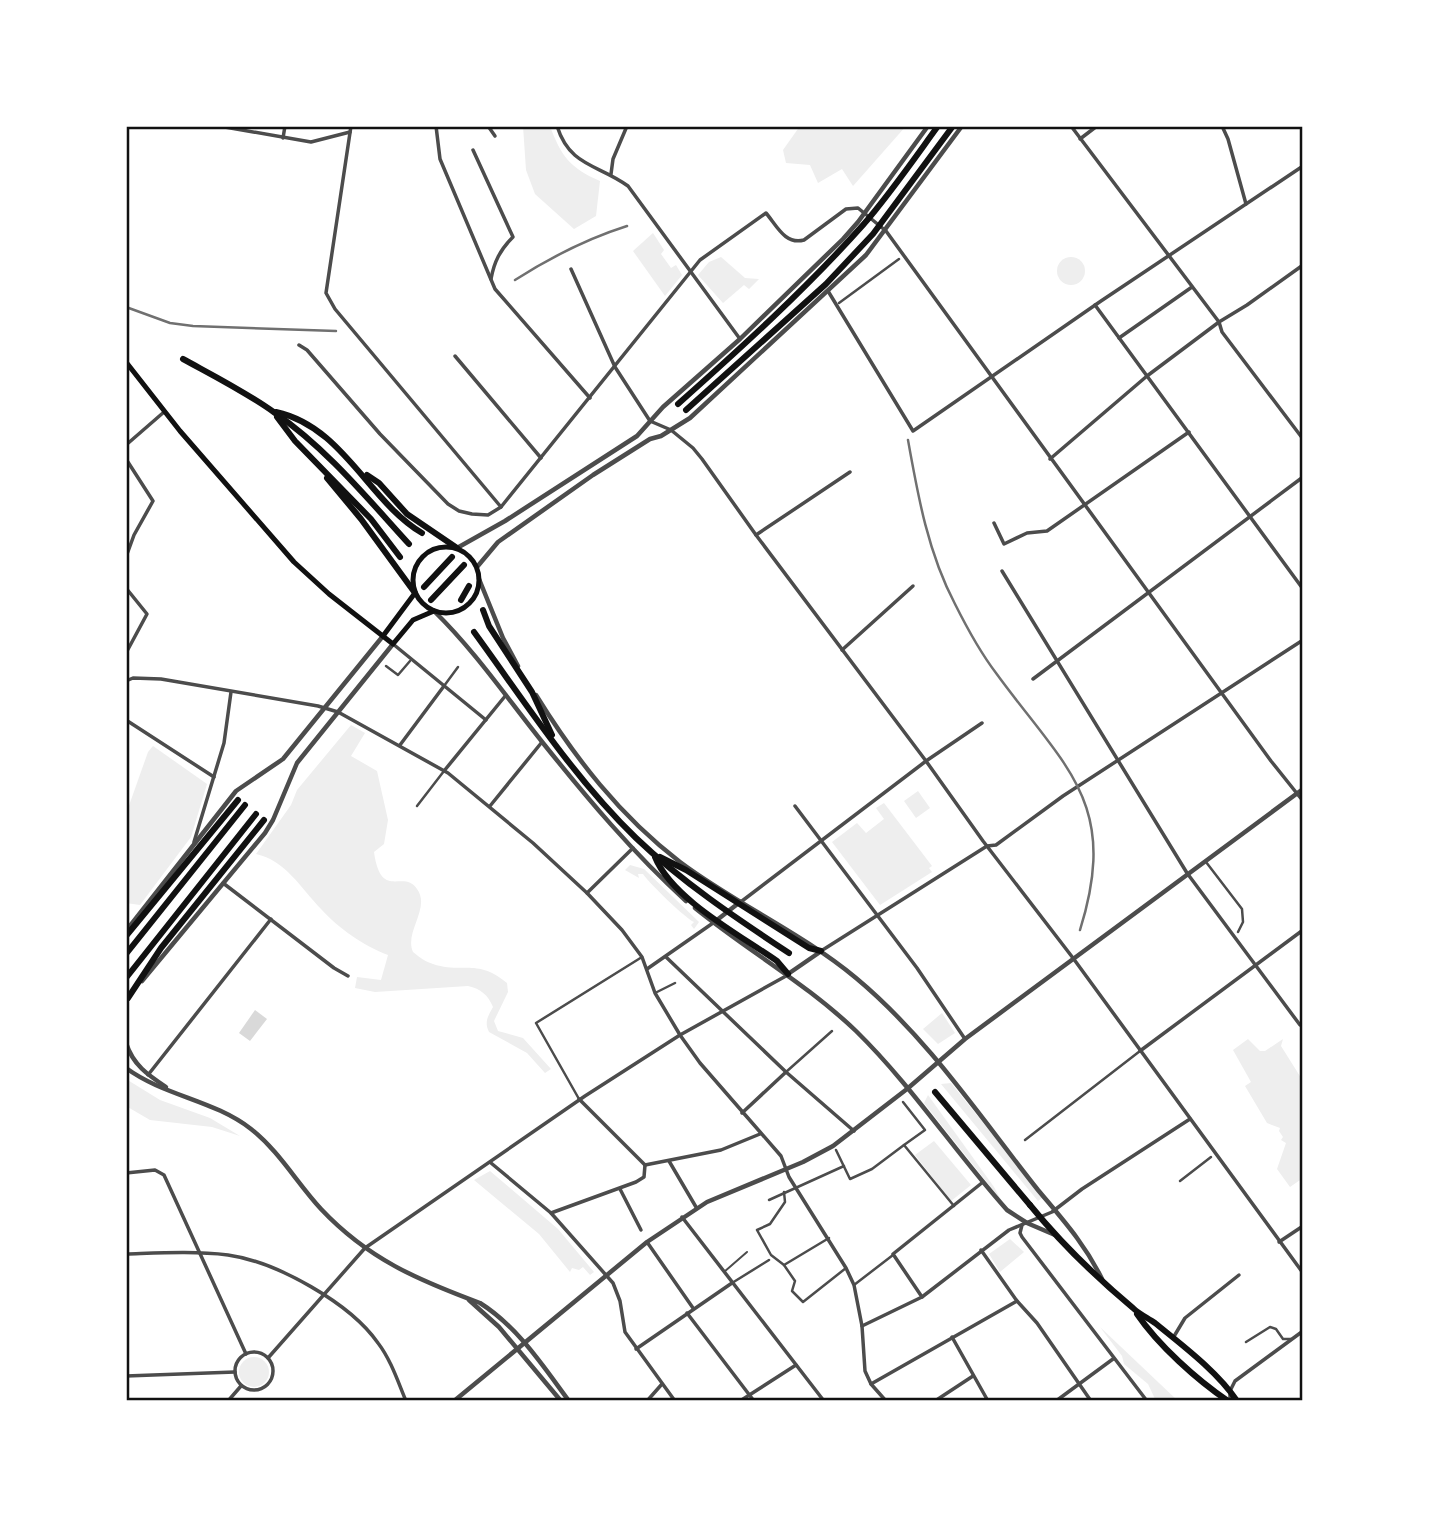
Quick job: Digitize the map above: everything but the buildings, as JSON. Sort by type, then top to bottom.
[{"type":"main road","points":[[678,404],[750,339],[862,226],[938,126]]},
{"type":"main road","points":[[686,410],[826,284],[873,234],[953,126]]},
{"type":"main road","points":[[183,359],[275,412],[307,438],[351,480],[409,544]]},
{"type":"main road","points":[[126,362],[164,412],[299,568],[383,636],[393,644],[413,620],[434,611]]},
{"type":"main road","points":[[275,412],[284,428],[371,519],[400,557]]},
{"type":"main road","points":[[275,412],[290,415],[314,428],[360,471],[404,520],[422,533]]},
{"type":"main road","points":[[311,457],[361,519],[422,604],[434,611],[450,613],[468,605],[477,593],[479,579],[477,567],[468,555],[407,514],[379,484],[360,471]]},
{"type":"main road","points":[[371,519],[376,534]]},
{"type":"main road","points":[[383,636],[415,593],[413,575],[421,557],[440,547],[457,548]]},
{"type":"main road","points":[[424,587],[452,557]]},
{"type":"main road","points":[[431,600],[464,565]]},
{"type":"main road","points":[[461,600],[469,586]]},
{"type":"main road","points":[[482,610],[489,626],[531,692],[555,743]]},
{"type":"main road","points":[[474,632],[555,743],[611,813],[655,855],[720,907],[789,953]]},
{"type":"main road","points":[[126,934],[238,800]]},
{"type":"main road","points":[[126,954],[245,805]]},
{"type":"main road","points":[[126,978],[256,814]]},
{"type":"main road","points":[[127,999],[161,948],[264,820]]},
{"type":"main road","points":[[655,855],[686,870],[799,942],[821,951]]},
{"type":"main road","points":[[655,855],[667,876],[681,891],[776,961],[788,974]]},
{"type":"main road","points":[[935,1091],[1056,1235],[1134,1310],[1173,1339],[1230,1391],[1237,1401]]},
{"type":"main road","points":[[1134,1310],[1144,1325],[1174,1355],[1229,1401]]},
{"type":"street","points":[[219,126],[311,142],[350,132]]},
{"type":"street","points":[[248,132],[249,126]]},
{"type":"street","points":[[283,138],[285,126]]},
{"type":"street","points":[[351,126],[326,293],[335,309],[501,507]]},
{"type":"street","points":[[436,126],[440,159],[491,280],[502,299],[590,398]]},
{"type":"street","points":[[488,126],[495,136]]},
{"type":"street","points":[[557,126],[561,139],[571,153],[628,186],[740,339]]},
{"type":"street","points":[[611,174],[613,159],[627,126]]},
{"type":"street","points":[[457,548],[505,521],[637,436],[676,394],[740,339],[866,214],[928,126]]},
{"type":"street","points":[[477,567],[498,541],[604,468],[690,418],[866,255],[962,126]]},
{"type":"street","points":[[1071,126],[1170,255],[1219,322],[1222,332],[1303,439]]},
{"type":"street","points":[[1080,139],[1097,126]]},
{"type":"street","points":[[1222,126],[1246,204]]},
{"type":"street","points":[[473,150],[513,237],[502,248],[493,265],[491,280]]},
{"type":"street","points":[[828,291],[913,431],[1303,166]]},
{"type":"street","points":[[299,345],[448,504],[459,511],[488,515],[501,507],[700,260],[766,213],[788,239],[794,242],[804,240],[849,208],[855,208],[885,229],[1270,761],[1303,801]]},
{"type":"street","points":[[839,303],[899,260]]},
{"type":"street","points":[[1050,459],[1147,376],[1219,322],[1303,265]]},
{"type":"street","points":[[571,268],[615,367],[650,421],[671,430],[702,459],[1303,1273]]},
{"type":"street","points":[[1119,338],[1193,287]]},
{"type":"street","points":[[1095,305],[1303,589]]},
{"type":"street","points":[[454,356],[541,458]]},
{"type":"street","points":[[126,445],[164,412]]},
{"type":"street","points":[[994,523],[1004,544],[1027,533],[1048,531],[1189,432]]},
{"type":"street","points":[[126,459],[153,501],[134,535],[126,557]]},
{"type":"street","points":[[756,535],[850,472]]},
{"type":"street","points":[[1033,678],[1303,477]]},
{"type":"street","points":[[1002,571],[1186,873],[1300,1025]]},
{"type":"street","points":[[479,579],[503,638],[520,670],[566,741],[618,807],[681,862],[740,902],[821,951],[875,995],[938,1061],[1082,1241],[1103,1280]]},
{"type":"street","points":[[842,650],[913,586]]},
{"type":"street","points":[[126,588],[147,614],[126,653]]},
{"type":"street","points":[[434,611],[471,649],[586,796],[663,879],[714,922],[788,974],[855,1031],[895,1073],[1006,1210],[1024,1224],[1056,1235]]},
{"type":"street","points":[[126,934],[194,842],[236,791],[283,759],[383,636]]},
{"type":"street","points":[[268,1358],[365,1248],[452,1186],[491,1163],[579,1099],[680,1035],[788,974],[987,846],[996,845],[1063,796],[1303,640]]},
{"type":"street","points":[[127,999],[265,832],[273,820],[297,763],[393,644],[486,720]]},
{"type":"street","points":[[386,666],[398,675],[410,661]]},
{"type":"street","points":[[400,745],[458,667]]},
{"type":"street","points":[[126,681],[134,678],[161,678],[338,712],[444,771],[490,806],[587,893],[622,930],[642,957],[655,993],[700,1063],[781,1156],[795,1187],[829,1238],[854,1285],[862,1325],[865,1371],[871,1384],[886,1401]]},
{"type":"street","points":[[194,842],[224,743],[231,692]]},
{"type":"street","points":[[417,806],[506,695]]},
{"type":"street","points":[[126,720],[214,777]]},
{"type":"street","points":[[647,969],[714,922],[926,761],[982,723]]},
{"type":"street","points":[[490,806],[542,742]]},
{"type":"street","points":[[454,1401],[611,1271],[682,1217],[696,1208],[834,1148],[965,1039],[1303,789]]},
{"type":"street","points":[[795,806],[917,968],[965,1039]]},
{"type":"street","points":[[587,893],[633,848]]},
{"type":"street","points":[[1204,860],[1242,909],[1243,922],[1238,932]]},
{"type":"street","points":[[223,883],[348,976]]},
{"type":"street","points":[[148,1075],[271,919]]},
{"type":"street","points":[[1025,1140],[1303,930]]},
{"type":"street","points":[[642,957],[536,1023],[579,1099],[645,1165]]},
{"type":"street","points":[[666,957],[786,1072],[854,1131]]},
{"type":"street","points":[[655,993],[674,983]]},
{"type":"street","points":[[743,1113],[832,1031]]},
{"type":"street","points":[[126,1043],[132,1059],[148,1075],[172,1092]]},
{"type":"street","points":[[126,1068],[149,1083],[226,1113],[250,1128],[351,1238],[400,1271],[492,1310],[511,1327],[569,1401]]},
{"type":"street","points":[[834,1148],[850,1179],[872,1169],[925,1130],[903,1102]]},
{"type":"street","points":[[862,1325],[922,1297],[1009,1230],[1056,1209],[1082,1189],[1190,1119]]},
{"type":"street","points":[[645,1165],[721,1150],[760,1134]]},
{"type":"street","points":[[904,1145],[954,1206]]},
{"type":"street","points":[[1180,1181],[1211,1157]]},
{"type":"street","points":[[669,1161],[696,1208]]},
{"type":"street","points":[[491,1163],[551,1213],[613,1283],[620,1301],[623,1327],[675,1401]]},
{"type":"street","points":[[551,1213],[620,1189],[643,1178],[645,1165]]},
{"type":"street","points":[[769,1200],[844,1166]]},
{"type":"street","points":[[126,1173],[155,1170],[162,1173],[246,1354]]},
{"type":"street","points":[[854,1285],[983,1182]]},
{"type":"street","points":[[620,1189],[641,1230]]},
{"type":"street","points":[[785,1192],[785,1202],[770,1224],[757,1230],[771,1255],[784,1265],[795,1281],[792,1291],[803,1302],[846,1268]]},
{"type":"street","points":[[682,1217],[824,1401]]},
{"type":"street","points":[[1024,1224],[1020,1233],[1022,1237],[1147,1401]]},
{"type":"street","points":[[1279,1242],[1303,1226]]},
{"type":"street","points":[[784,1265],[829,1238]]},
{"type":"street","points":[[647,1242],[693,1308]]},
{"type":"street","points":[[981,1250],[1017,1301],[1037,1323],[1091,1401]]},
{"type":"street","points":[[126,1254],[199,1252],[232,1256],[292,1276],[352,1314],[379,1343],[407,1401]]},
{"type":"street","points":[[893,1254],[922,1297]]},
{"type":"street","points":[[636,1349],[693,1308],[769,1260]]},
{"type":"street","points":[[1173,1339],[1184,1320],[1239,1275]]},
{"type":"street","points":[[466,1298],[499,1326],[561,1401]]},
{"type":"street","points":[[871,1384],[1017,1301]]},
{"type":"street","points":[[687,1313],[754,1401]]},
{"type":"street","points":[[1246,1342],[1270,1327],[1276,1329],[1283,1339],[1291,1339]]},
{"type":"street","points":[[1229,1401],[1235,1381],[1303,1331]]},
{"type":"street","points":[[952,1338],[988,1401]]},
{"type":"street","points":[[259,1353],[268,1358],[273,1372],[268,1384],[256,1390],[241,1386],[235,1372],[237,1363],[246,1354],[259,1353]]},
{"type":"street","points":[[1056,1401],[1113,1359]]},
{"type":"street","points":[[740,1401],[796,1365]]},
{"type":"street","points":[[126,1376],[235,1372]]},
{"type":"street","points":[[935,1401],[973,1376]]},
{"type":"street","points":[[647,1401],[662,1384]]},
{"type":"street","points":[[228,1401],[241,1386]]},
{"type":"lane","points":[[723,1272],[747,1252]]},
{"type":"shaded area","points":[[523,126],[550,126],[568,160],[600,181],[596,216],[574,229],[535,194],[526,170]]},
{"type":"shaded area","points":[[800,126],[906,126],[853,186],[842,169],[818,183],[810,165],[786,163],[783,150]]},
{"type":"shaded area","points":[[653,233],[664,250],[661,254],[671,268],[676,265],[682,275],[665,296],[633,251]]},
{"type":"shaded area","points":[[721,257],[745,278],[759,279],[749,289],[744,285],[723,303],[698,275],[709,262]]},
{"type":"shaded area","points":[[1071,257],[1081,261],[1085,271],[1081,281],[1071,285],[1061,281],[1057,271],[1061,261]]},
{"type":"shaded area","points":[[351,725],[365,733],[351,756],[377,771],[388,820],[384,844],[374,852],[377,867],[387,880],[412,883],[420,896],[420,912],[411,944],[413,952],[428,962],[443,967],[487,971],[507,983],[508,992],[494,1021],[498,1031],[523,1038],[551,1069],[545,1073],[527,1053],[489,1032],[487,1022],[493,1007],[484,993],[477,989],[468,986],[375,992],[355,988],[357,977],[381,980],[388,955],[343,930],[276,862],[256,854],[291,805],[297,790]]},
{"type":"shaded area","points":[[153,746],[207,784],[191,837],[140,905],[126,903],[126,814],[148,752]]},
{"type":"shaded area","points":[[918,791],[930,808],[916,818],[904,801]]},
{"type":"shaded area","points":[[884,803],[932,866],[929,868],[932,872],[880,905],[832,842],[857,823],[866,833],[884,819],[876,808]]},
{"type":"shaded area","points":[[630,865],[644,869],[699,922],[694,929],[691,925],[694,922],[667,900],[643,874],[638,874],[639,878],[625,870]]},
{"type":"shaded area","points":[[255,1010],[267,1019],[250,1041],[239,1033]]},
{"type":"shaded area","points":[[942,1013],[955,1033],[938,1044],[923,1029]]},
{"type":"shaded area","points":[[1248,1039],[1260,1051],[1265,1051],[1283,1039],[1281,1046],[1303,1081],[1303,1178],[1290,1187],[1277,1169],[1286,1143],[1281,1140],[1283,1137],[1280,1128],[1267,1123],[1245,1086],[1251,1082],[1233,1050]]},
{"type":"shaded area","points":[[126,1079],[160,1100],[210,1118],[240,1136],[212,1127],[150,1120],[126,1106]]},
{"type":"shaded area","points":[[951,1083],[1043,1197],[1038,1201],[941,1084]]},
{"type":"shaded area","points":[[928,1095],[994,1187],[1001,1200],[924,1103]]},
{"type":"shaded area","points":[[934,1141],[971,1185],[951,1201],[915,1155]]},
{"type":"shaded area","points":[[490,1171],[558,1229],[594,1272],[590,1275],[583,1267],[579,1270],[572,1268],[570,1272],[539,1234],[474,1180]]},
{"type":"shaded area","points":[[1010,1239],[1024,1252],[1000,1272],[989,1254]]},
{"type":"shaded area","points":[[1100,1327],[1178,1401],[1156,1401],[1148,1384],[1124,1364],[1122,1356]]},
{"type":"shaded area","points":[[254,1357],[265,1361],[269,1372],[265,1383],[254,1387],[243,1383],[239,1372],[243,1361]]},
{"type":"railway","points":[[515,280],[569,249],[627,226]]},
{"type":"railway","points":[[126,307],[170,323],[193,326],[336,331]]},
{"type":"railway","points":[[908,440],[925,524],[946,585],[985,657],[1063,762],[1079,789],[1089,817],[1093,849],[1091,886],[1080,930]]}]
